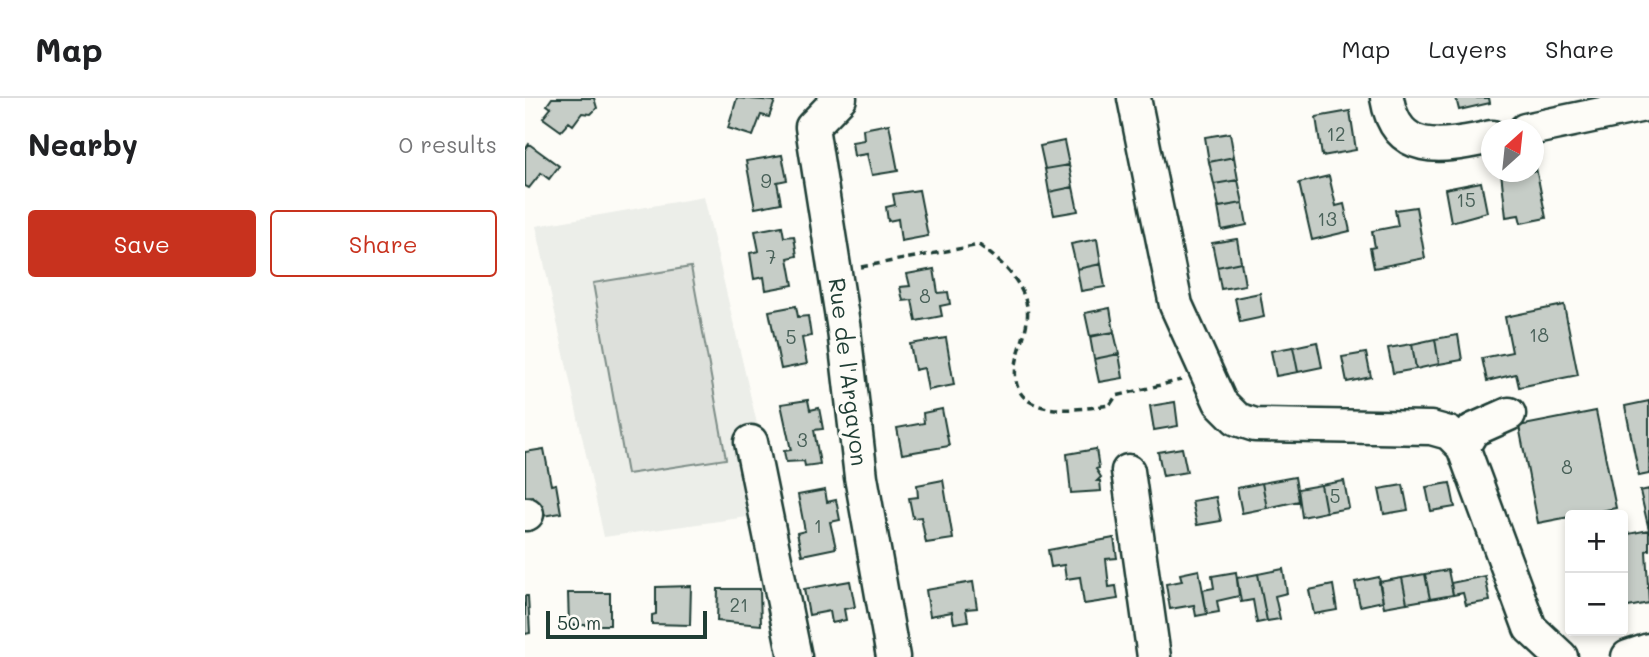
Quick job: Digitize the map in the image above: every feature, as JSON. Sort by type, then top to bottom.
[{"type":"street","name":"Rue de l'Argayon","points":[[840,98],[811,127],[835,271],[861,477],[893,657]]},
{"type":"street","points":[[1134,98],[1176,305],[1220,402],[1237,419],[1255,425],[1431,428],[1449,433],[1462,447],[1526,643],[1561,657]]},
{"type":"street","points":[[1387,98],[1389,114],[1402,134],[1426,146],[1444,146],[1481,139]]},
{"type":"street","points":[[1544,126],[1649,104]]},
{"type":"street","points":[[1462,447],[1473,430],[1509,414]]},
{"type":"street","points":[[751,442],[795,657]]},
{"type":"street","points":[[1128,471],[1154,657]]},
{"type":"street","points":[[1628,657],[1649,650]]},
{"type":"path","points":[[835,271],[979,245],[1008,267],[1027,303],[1024,340],[1015,367],[1021,393],[1040,408],[1069,411],[1110,405],[1116,396],[1207,374]]},
{"type":"shaded area","points":[[704,197],[772,488],[762,515],[604,537],[536,226]]},
{"type":"shaded area","points":[[691,267],[726,459],[627,474],[593,283]]},
{"type":"building","points":[[552,98],[594,98],[597,108],[591,114],[582,113],[573,125],[569,122],[561,131],[543,118],[551,108],[547,105]]},
{"type":"building","points":[[737,98],[775,101],[769,117],[761,115],[753,136],[728,128]]},
{"type":"building","points":[[1456,98],[1489,98],[1490,103],[1459,110]]},
{"type":"building","points":[[1350,111],[1356,150],[1322,156],[1316,117]]},
{"type":"building","points":[[889,124],[898,171],[872,175],[867,154],[854,156],[852,142],[864,140],[863,129]]},
{"type":"building","points":[[1230,133],[1234,157],[1209,162],[1205,137]]},
{"type":"building","points":[[1064,141],[1069,165],[1045,169],[1040,146]]},
{"type":"building","points":[[529,144],[559,166],[549,179],[541,173],[529,188],[525,186],[525,150]]},
{"type":"building","points":[[782,155],[787,180],[777,182],[781,203],[755,208],[746,161]]},
{"type":"building","points":[[1234,157],[1238,180],[1214,184],[1209,162]]},
{"type":"building","points":[[1069,165],[1073,187],[1049,192],[1045,169]]},
{"type":"building","points":[[1329,176],[1336,206],[1344,204],[1350,231],[1312,240],[1299,183]]},
{"type":"building","points":[[1238,180],[1243,203],[1219,207],[1214,184]]},
{"type":"building","points":[[1481,182],[1487,212],[1451,222],[1445,189]]},
{"type":"building","points":[[1502,182],[1539,182],[1546,218],[1521,223],[1519,215],[1506,217]]},
{"type":"building","points":[[1073,187],[1078,211],[1054,215],[1049,192]]},
{"type":"building","points":[[919,190],[928,236],[901,241],[898,219],[888,221],[886,207],[895,205],[893,194]]},
{"type":"building","points":[[1243,203],[1247,225],[1222,230],[1218,207]]},
{"type":"building","points":[[1416,207],[1425,258],[1374,268],[1370,248],[1375,247],[1372,231],[1398,226],[1395,210]]},
{"type":"building","points":[[782,226],[784,237],[794,236],[797,256],[788,258],[793,285],[766,290],[764,277],[754,279],[750,253],[759,251],[755,231]]},
{"type":"building","points":[[1097,239],[1101,264],[1077,269],[1071,244]]},
{"type":"building","points":[[1237,239],[1241,262],[1217,267],[1212,243]]},
{"type":"building","points":[[1241,262],[1245,285],[1221,289],[1217,267]]},
{"type":"building","points":[[1101,264],[1105,287],[1081,291],[1077,269]]},
{"type":"building","points":[[934,269],[938,293],[948,292],[950,304],[940,306],[942,316],[916,321],[912,300],[903,301],[900,287],[910,286],[907,274]]},
{"type":"building","points":[[1260,293],[1264,317],[1240,322],[1235,298]]},
{"type":"building","points":[[1564,305],[1578,375],[1519,387],[1516,374],[1487,381],[1482,358],[1512,352],[1505,317]]},
{"type":"building","points":[[796,306],[798,317],[808,316],[811,336],[802,338],[807,364],[781,369],[769,311]]},
{"type":"building","points":[[1110,308],[1114,332],[1090,336],[1085,313]]},
{"type":"building","points":[[1114,332],[1119,354],[1094,359],[1090,337]]},
{"type":"building","points":[[1458,335],[1462,360],[1439,364],[1435,339]]},
{"type":"building","points":[[946,338],[954,385],[928,390],[924,368],[915,370],[910,344]]},
{"type":"building","points":[[1435,339],[1439,364],[1416,369],[1412,344]]},
{"type":"building","points":[[1317,342],[1322,367],[1298,372],[1293,347]]},
{"type":"building","points":[[1412,344],[1416,369],[1393,373],[1388,348]]},
{"type":"building","points":[[1293,347],[1298,372],[1276,376],[1271,351]]},
{"type":"building","points":[[1366,353],[1371,377],[1347,382],[1342,357]]},
{"type":"building","points":[[1119,354],[1123,378],[1099,382],[1094,359]]},
{"type":"building","points":[[808,400],[810,410],[819,408],[823,429],[814,430],[820,464],[805,466],[804,461],[786,462],[784,451],[791,450],[781,404]]},
{"type":"building","points":[[1649,401],[1649,474],[1639,476],[1625,406]]},
{"type":"building","points":[[1175,402],[1178,426],[1154,430],[1150,406]]},
{"type":"building","points":[[942,409],[949,446],[902,454],[897,428],[924,423],[923,413]]},
{"type":"building","points":[[1596,411],[1616,508],[1565,510],[1565,518],[1538,523],[1519,426]]},
{"type":"building","points":[[1182,448],[1187,472],[1163,476],[1158,452]]},
{"type":"building","points":[[544,449],[551,485],[556,484],[561,513],[536,517],[532,496],[525,497],[525,452]]},
{"type":"building","points":[[1096,449],[1099,468],[1096,469],[1101,477],[1097,481],[1100,481],[1101,491],[1071,493],[1067,454]]},
{"type":"building","points":[[1295,477],[1299,501],[1267,508],[1262,483]]},
{"type":"building","points":[[943,480],[953,539],[926,543],[921,517],[913,518],[909,498],[918,497],[917,485]]},
{"type":"building","points":[[1344,481],[1349,508],[1326,512],[1321,485]]},
{"type":"building","points":[[1262,483],[1267,508],[1242,513],[1237,488]]},
{"type":"building","points":[[1450,483],[1455,507],[1431,511],[1426,487]]},
{"type":"building","points":[[1321,485],[1326,512],[1302,517],[1298,489]]},
{"type":"building","points":[[1403,485],[1408,510],[1384,514],[1379,489]]},
{"type":"building","points":[[1649,489],[1649,530],[1640,491]]},
{"type":"building","points":[[825,490],[827,502],[836,500],[840,520],[830,522],[836,548],[802,555],[797,533],[805,531],[798,495]]},
{"type":"building","points":[[1216,497],[1221,521],[1197,525],[1192,501]]},
{"type":"building","points":[[1649,530],[1649,550],[1646,551],[1649,603],[1628,607],[1628,573],[1628,534]]},
{"type":"building","points":[[1114,538],[1117,558],[1106,559],[1109,587],[1116,586],[1118,599],[1084,604],[1080,577],[1066,579],[1064,565],[1051,567],[1048,550]]},
{"type":"building","points":[[1283,569],[1287,593],[1275,596],[1280,619],[1267,621],[1258,574]]},
{"type":"building","points":[[1199,570],[1207,614],[1196,616],[1194,605],[1170,609],[1166,584],[1182,581],[1180,574]]},
{"type":"building","points":[[1448,570],[1453,595],[1430,599],[1425,574]]},
{"type":"building","points":[[1236,572],[1239,596],[1217,601],[1219,612],[1207,614],[1203,590],[1214,588],[1212,576]]},
{"type":"building","points":[[1258,574],[1267,621],[1257,623],[1253,600],[1241,602],[1237,578]]},
{"type":"building","points":[[1425,574],[1430,599],[1407,603],[1402,578]]},
{"type":"building","points":[[1485,576],[1490,601],[1466,605],[1463,593],[1453,595],[1451,583]]},
{"type":"building","points":[[1379,577],[1383,601],[1360,606],[1355,582]]},
{"type":"building","points":[[1402,578],[1407,603],[1384,607],[1379,582]]},
{"type":"building","points":[[850,581],[855,607],[844,609],[846,620],[832,623],[830,611],[809,615],[804,589]]},
{"type":"building","points":[[973,582],[977,608],[966,609],[968,621],[954,623],[952,612],[930,616],[926,590]]},
{"type":"building","points":[[1333,585],[1337,610],[1314,614],[1309,590]]},
{"type":"building","points":[[691,586],[690,625],[652,624],[652,615],[656,614],[656,587]]},
{"type":"building","points":[[718,589],[760,589],[761,625],[717,621]]},
{"type":"building","points":[[568,593],[610,593],[610,625],[569,625]]},
{"type":"building","points":[[525,596],[528,596],[530,633],[525,634]]}]
